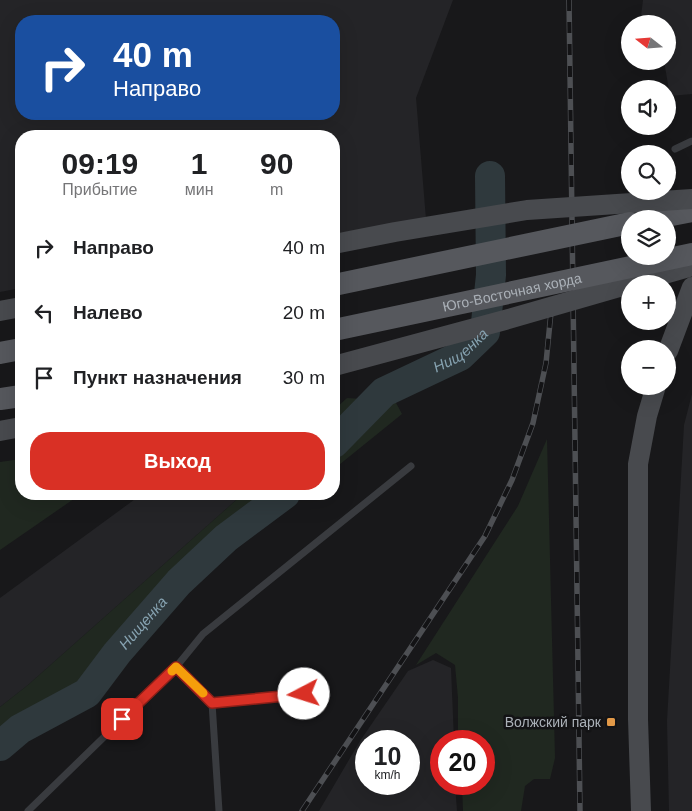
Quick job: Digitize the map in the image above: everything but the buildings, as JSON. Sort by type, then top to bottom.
[{"type":"main road","points":[[676,214],[692,211]]},
{"type":"main road","points":[[340,284],[621,225]]},
{"type":"main road","name":"Юго-Восточная хорда","points":[[340,329],[692,254]]},
{"type":"main road","points":[[0,353],[15,350]]},
{"type":"main road","points":[[0,400],[15,397]]},
{"type":"street","points":[[340,243],[527,210],[692,198]]},
{"type":"street","points":[[340,364],[505,320],[692,266]]},
{"type":"street","points":[[672,340],[692,287]]},
{"type":"street","points":[[0,311],[15,308]]},
{"type":"street","points":[[641,811],[638,719],[638,464],[647,416],[653,395]]},
{"type":"street","points":[[0,431],[15,428]]},
{"type":"lane","points":[[676,149],[692,141]]},
{"type":"lane","points":[[28,811],[176,667],[203,634],[411,466]]},
{"type":"lane","points":[[176,667],[212,703],[219,811]]},
{"type":"lane","points":[[212,703],[304,694]]},
{"type":"shaded area","points":[[0,0],[453,0],[416,98],[426,219],[340,233],[340,130],[15,130],[15,289],[0,292]]},
{"type":"shaded area","points":[[643,0],[692,0],[692,94],[676,95],[676,80],[667,80],[666,70],[676,70],[676,15],[641,15]]},
{"type":"shaded area","points":[[692,394],[692,811],[669,811],[667,721],[684,425]]},
{"type":"shaded area","points":[[347,398],[395,401],[402,414],[340,464],[340,404]]},
{"type":"shaded area","points":[[547,439],[555,758],[550,779],[534,779],[525,786],[521,811],[463,811],[462,795],[495,795],[495,730],[458,730],[455,665],[436,653],[416,665],[518,506]]},
{"type":"shaded area","points":[[15,460],[15,500],[72,500],[0,550],[0,462]]},
{"type":"shaded area","points":[[134,500],[236,500],[28,685],[0,707],[0,598]]},
{"type":"shaded area","points":[[236,500],[294,500],[222,558],[0,761],[0,707],[28,685]]},
{"type":"shaded area","points":[[433,660],[451,668],[454,730],[430,730],[430,795],[456,795],[457,811],[319,811],[355,750],[355,795],[420,795],[420,730],[368,730],[408,671]]},
{"type":"waterway","name":"Нищенка","points":[[340,437],[384,392],[460,356],[485,332],[491,275],[490,176]]},
{"type":"waterway","name":"Нищенка","points":[[0,746],[20,729],[87,693],[117,653],[179,582],[226,538],[277,500]]},
{"type":"railway","points":[[569,0],[580,811]]},
{"type":"railway","points":[[302,811],[485,536],[512,480],[533,423],[546,363],[552,302]]},
{"type":"slow traffic","points":[[172,671],[176,667],[203,693]]},
{"type":"place","name":"Волжский парк","points":[[611,722]]},
{"type":"route","points":[[122,719],[176,667],[212,703],[304,694]]}]
